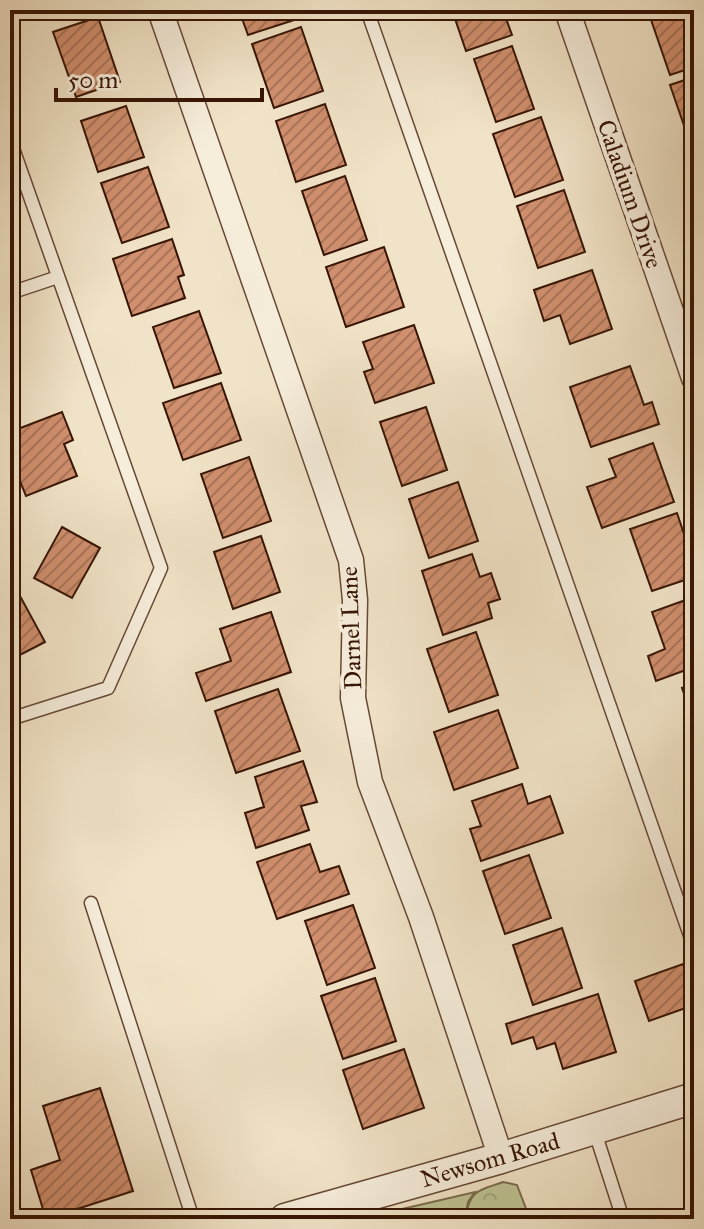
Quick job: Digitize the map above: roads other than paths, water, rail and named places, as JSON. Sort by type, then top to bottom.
[{"type":"street","name":"Darnel Lane","points":[[160,10],[351,560],[355,600],[353,698],[370,782],[421,917],[501,1158]]},
{"type":"street","name":"Caladium Drive","points":[[567,10],[694,378]]},
{"type":"street","name":"Newsom Road","points":[[298,1217],[694,1098]]},
{"type":"lane","points":[[367,10],[694,947]]},
{"type":"lane","points":[[10,140],[161,568],[108,688],[10,719]]},
{"type":"lane","points":[[10,293],[58,277]]},
{"type":"lane","points":[[91,903],[193,1219]]},
{"type":"lane","points":[[594,1129],[623,1219]]}]
